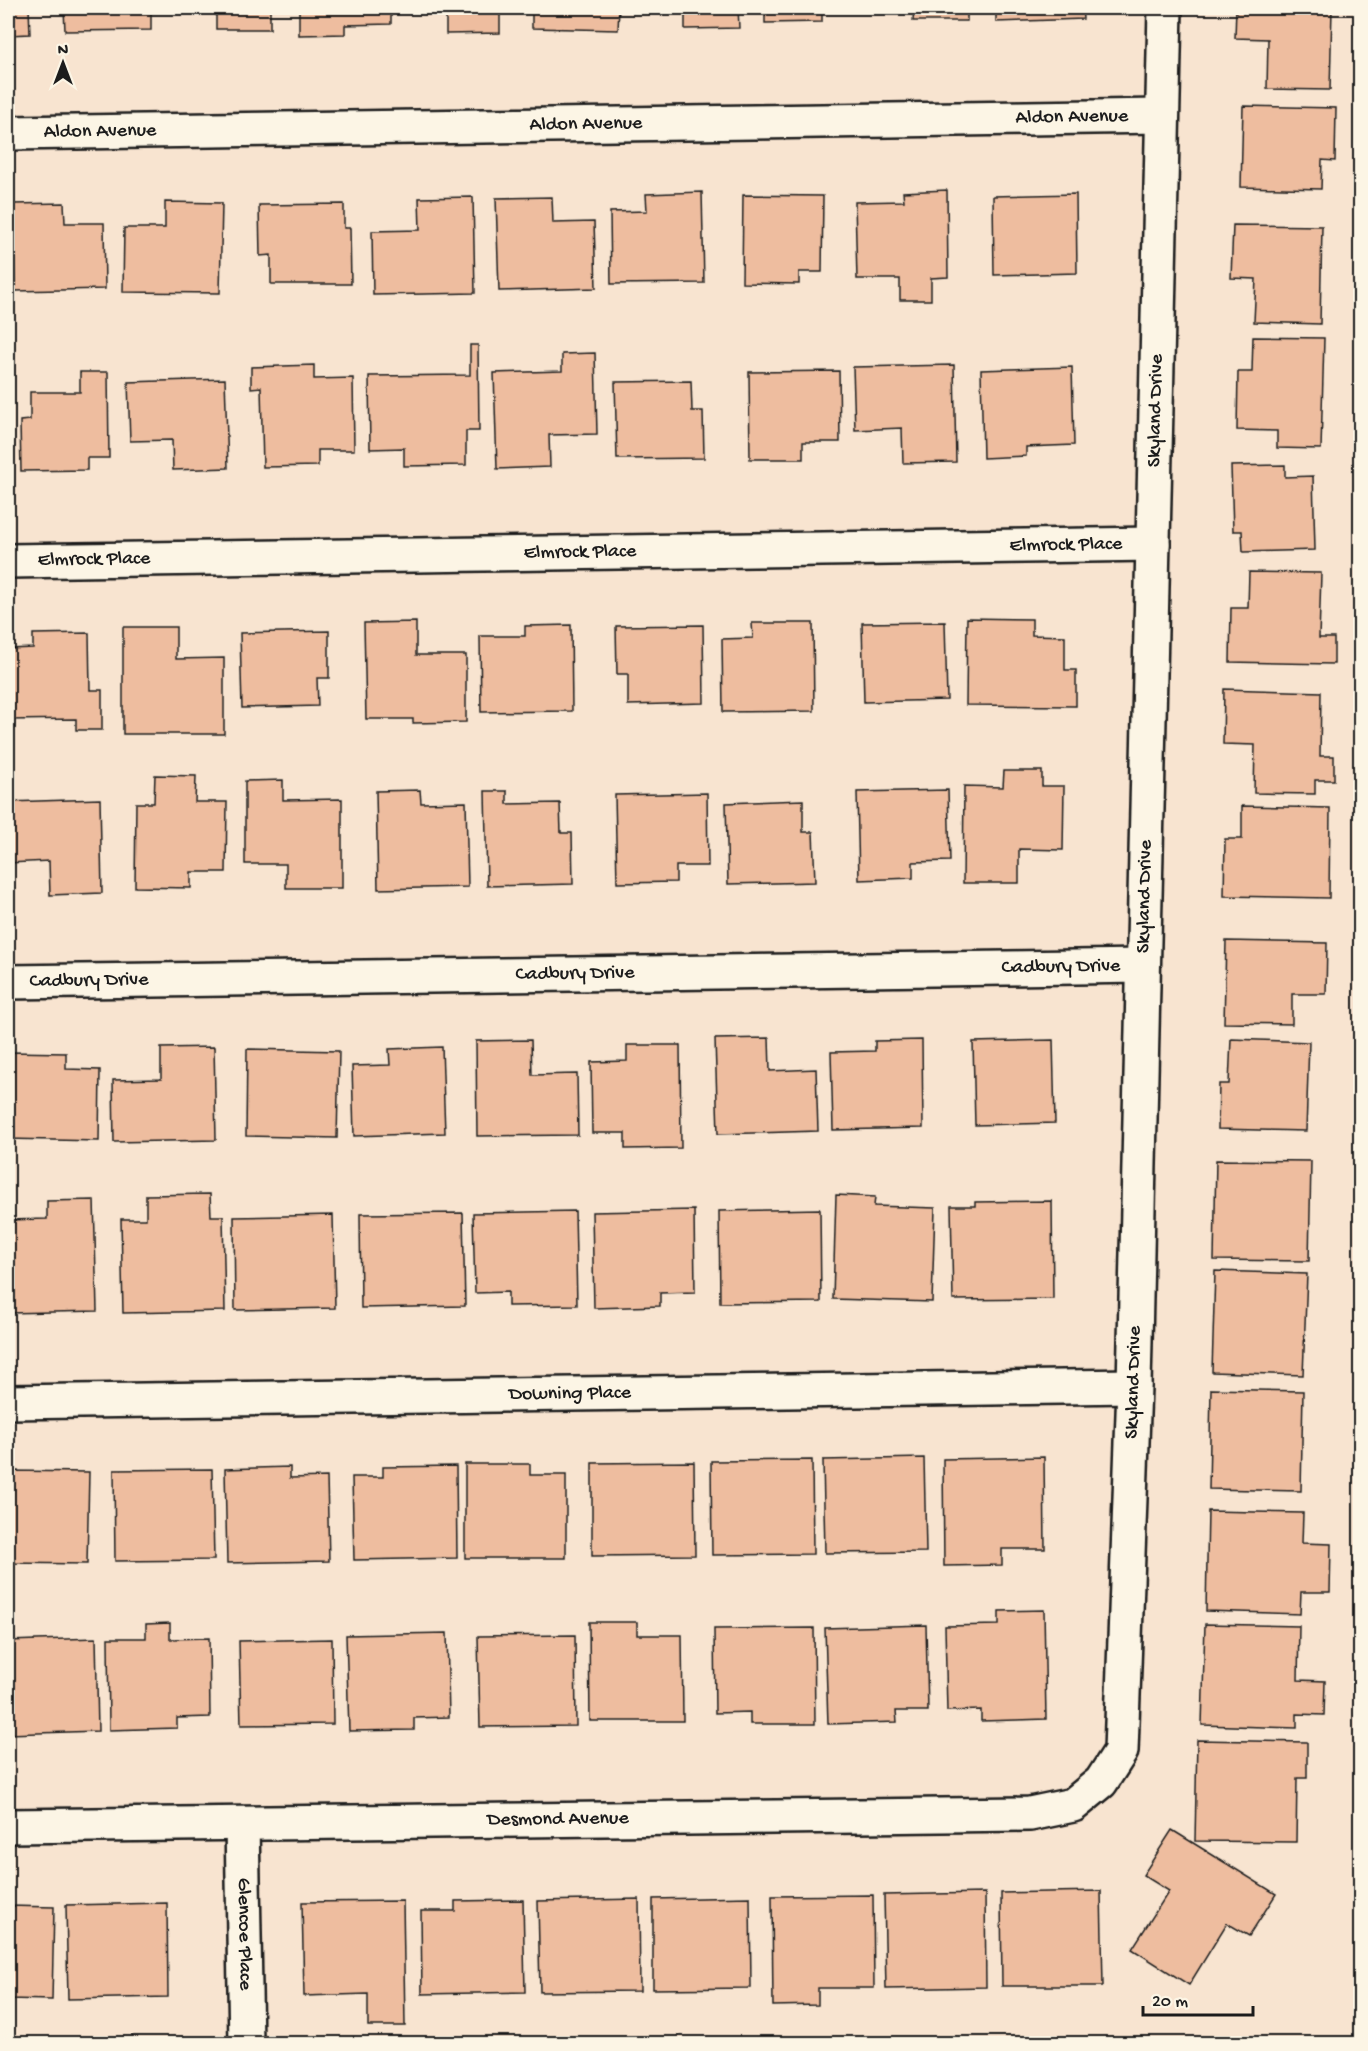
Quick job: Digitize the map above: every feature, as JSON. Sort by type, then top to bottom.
[{"type":"street","name":"Skyland Drive","points":[[1101,1782],[1121,1751],[1134,1386],[1165,8]]},
{"type":"street","name":"Aldon Avenue","points":[[8,133],[1162,116]]},
{"type":"street","name":"Elmrock Place","points":[[8,561],[1153,544]]},
{"type":"street","name":"Cadbury Drive","points":[[8,982],[1143,966]]},
{"type":"street","name":"Downing Place","points":[[8,1402],[1134,1386]]},
{"type":"street","name":"Desmond Avenue","points":[[8,1826],[1030,1814],[1073,1805],[1101,1782]]},
{"type":"street","name":"Glencoe Place","points":[[242,1824],[246,2043]]},
{"type":"building","points":[[8,8],[29,8],[30,34],[8,35]]},
{"type":"building","points":[[64,8],[151,8],[151,30],[65,31]]},
{"type":"building","points":[[216,8],[270,8],[270,29],[216,29]]},
{"type":"building","points":[[299,8],[391,8],[391,24],[345,25],[345,34],[299,35]]},
{"type":"building","points":[[404,8],[500,8],[500,33],[446,34],[446,9]]},
{"type":"building","points":[[532,8],[619,8],[618,30],[532,28]]},
{"type":"building","points":[[685,8],[738,8],[739,28],[685,29]]},
{"type":"building","points":[[765,8],[822,8],[822,22],[765,23]]},
{"type":"building","points":[[914,8],[967,8],[967,21],[913,21]]},
{"type":"building","points":[[996,8],[1082,8],[1083,19],[996,22]]},
{"type":"building","points":[[1236,8],[1332,8],[1330,90],[1267,89],[1268,39],[1235,38]]},
{"type":"building","points":[[1243,106],[1336,108],[1335,161],[1322,160],[1321,189],[1241,187]]},
{"type":"building","points":[[947,190],[948,277],[931,278],[931,300],[900,300],[900,279],[857,279],[855,202],[904,201],[903,192]]},
{"type":"building","points":[[702,192],[704,283],[611,284],[610,212],[647,211],[646,194]]},
{"type":"building","points":[[1076,194],[1077,273],[994,275],[993,196]]},
{"type":"building","points":[[743,195],[823,196],[822,272],[799,272],[799,284],[742,283]]},
{"type":"building","points":[[473,197],[475,293],[373,295],[372,231],[420,230],[419,198]]},
{"type":"building","points":[[552,197],[553,223],[594,222],[596,288],[499,291],[496,198]]},
{"type":"building","points":[[165,202],[222,203],[220,293],[123,292],[124,228],[165,228]]},
{"type":"building","points":[[64,203],[65,223],[104,223],[105,289],[15,291],[13,204]]},
{"type":"building","points":[[344,204],[344,228],[350,228],[351,284],[271,284],[271,255],[260,256],[259,205]]},
{"type":"building","points":[[1233,225],[1322,226],[1320,324],[1254,322],[1256,279],[1231,278]]},
{"type":"building","points":[[1253,337],[1324,338],[1321,449],[1277,448],[1277,431],[1237,430],[1238,372],[1252,372]]},
{"type":"building","points":[[470,345],[478,345],[479,431],[466,431],[466,465],[404,466],[404,448],[370,449],[369,376],[470,375]]},
{"type":"building","points":[[595,353],[597,434],[549,435],[550,467],[497,469],[494,373],[562,371],[562,354]]},
{"type":"building","points":[[314,365],[314,379],[353,378],[354,450],[318,450],[318,466],[263,467],[261,387],[251,388],[251,367]]},
{"type":"building","points":[[954,365],[956,462],[903,463],[902,428],[855,430],[853,367]]},
{"type":"building","points":[[1072,367],[1074,445],[1026,447],[1026,456],[983,458],[981,370]]},
{"type":"building","points":[[839,371],[840,442],[803,442],[803,459],[750,459],[749,372]]},
{"type":"building","points":[[80,372],[108,372],[109,458],[87,458],[87,470],[21,471],[20,421],[30,420],[30,392],[80,392]]},
{"type":"building","points":[[225,379],[228,468],[173,470],[172,440],[130,441],[128,382]]},
{"type":"building","points":[[691,381],[692,411],[703,411],[704,458],[617,459],[615,382]]},
{"type":"building","points":[[1285,465],[1285,477],[1313,476],[1315,550],[1243,552],[1242,531],[1233,531],[1231,466]]},
{"type":"building","points":[[1249,572],[1321,573],[1319,638],[1334,638],[1334,664],[1230,662],[1231,608],[1248,608]]},
{"type":"building","points":[[967,618],[1032,619],[1032,635],[1065,636],[1065,670],[1076,670],[1076,706],[966,705]]},
{"type":"building","points":[[416,622],[416,655],[466,655],[466,722],[413,723],[413,719],[366,719],[364,623]]},
{"type":"building","points":[[945,622],[947,700],[864,702],[862,623]]},
{"type":"building","points":[[752,623],[813,623],[814,711],[723,712],[722,639],[753,638]]},
{"type":"building","points":[[571,625],[572,711],[481,712],[480,636],[525,636],[525,626]]},
{"type":"building","points":[[703,625],[704,703],[628,705],[628,674],[617,674],[616,626]]},
{"type":"building","points":[[123,627],[176,627],[176,659],[224,658],[224,734],[123,734]]},
{"type":"building","points":[[329,631],[329,678],[317,678],[318,706],[242,708],[240,633]]},
{"type":"building","points":[[89,633],[90,690],[102,690],[102,730],[76,730],[76,719],[8,720],[8,649],[33,648],[33,634]]},
{"type":"building","points":[[1224,689],[1321,692],[1320,756],[1334,756],[1334,780],[1315,780],[1315,794],[1254,793],[1255,745],[1223,744]]},
{"type":"building","points":[[1004,771],[1042,771],[1042,786],[1064,786],[1063,850],[1019,849],[1019,883],[963,883],[964,786],[1003,787]]},
{"type":"building","points":[[155,775],[196,776],[195,802],[227,802],[226,872],[191,872],[191,888],[135,887],[136,803],[154,803]]},
{"type":"building","points":[[283,780],[283,800],[342,799],[342,888],[286,888],[286,864],[245,864],[245,781]]},
{"type":"building","points":[[420,790],[421,803],[466,802],[468,887],[378,889],[376,791]]},
{"type":"building","points":[[948,790],[950,861],[913,862],[913,878],[859,880],[857,792]]},
{"type":"building","points":[[485,791],[507,791],[507,804],[560,803],[561,833],[572,833],[573,884],[487,886]]},
{"type":"building","points":[[707,793],[708,866],[676,866],[676,882],[617,883],[615,795]]},
{"type":"building","points":[[100,799],[102,893],[50,895],[49,861],[8,863],[8,802]]},
{"type":"building","points":[[803,800],[803,832],[813,832],[815,882],[728,884],[726,803]]},
{"type":"building","points":[[1242,806],[1330,808],[1329,898],[1224,896],[1225,839],[1242,839]]},
{"type":"building","points":[[1226,941],[1327,943],[1326,994],[1292,994],[1292,1024],[1224,1023]]},
{"type":"building","points":[[769,1038],[770,1071],[816,1069],[818,1131],[718,1134],[715,1039]]},
{"type":"building","points":[[1231,1039],[1309,1042],[1306,1131],[1218,1129],[1219,1084],[1229,1084]]},
{"type":"building","points":[[531,1040],[532,1075],[577,1074],[578,1135],[477,1136],[476,1041]]},
{"type":"building","points":[[922,1040],[923,1128],[833,1130],[831,1052],[875,1051],[875,1041]]},
{"type":"building","points":[[1053,1040],[1055,1123],[975,1125],[973,1042]]},
{"type":"building","points":[[627,1045],[680,1045],[681,1148],[625,1149],[625,1133],[592,1133],[591,1062],[627,1061]]},
{"type":"building","points":[[214,1047],[216,1140],[114,1142],[113,1080],[161,1079],[161,1048]]},
{"type":"building","points":[[442,1047],[445,1133],[354,1136],[352,1066],[390,1065],[389,1049]]},
{"type":"building","points":[[247,1049],[339,1051],[337,1138],[246,1136]]},
{"type":"building","points":[[8,1052],[66,1053],[66,1069],[100,1070],[99,1141],[8,1139]]},
{"type":"building","points":[[1216,1160],[1311,1161],[1309,1261],[1214,1260]]},
{"type":"building","points":[[210,1194],[211,1216],[223,1216],[225,1311],[123,1313],[121,1219],[146,1219],[146,1195]]},
{"type":"building","points":[[836,1195],[875,1197],[874,1206],[935,1208],[932,1302],[833,1299]]},
{"type":"building","points":[[94,1200],[97,1311],[8,1313],[8,1220],[47,1219],[47,1201]]},
{"type":"building","points":[[1052,1201],[1053,1299],[953,1300],[951,1206],[975,1206],[975,1202]]},
{"type":"building","points":[[820,1209],[821,1302],[720,1303],[719,1211]]},
{"type":"building","points":[[694,1210],[695,1292],[660,1293],[660,1306],[594,1308],[592,1212]]},
{"type":"building","points":[[575,1211],[577,1305],[508,1306],[508,1292],[475,1293],[473,1213]]},
{"type":"building","points":[[463,1213],[465,1306],[361,1308],[360,1214]]},
{"type":"building","points":[[333,1215],[335,1308],[235,1310],[234,1217]]},
{"type":"building","points":[[1215,1271],[1307,1274],[1303,1375],[1212,1372]]},
{"type":"building","points":[[1211,1389],[1303,1391],[1301,1491],[1209,1489]]},
{"type":"building","points":[[1044,1457],[1045,1549],[1002,1549],[1002,1565],[944,1566],[943,1459]]},
{"type":"building","points":[[924,1458],[926,1552],[825,1553],[823,1460]]},
{"type":"building","points":[[812,1460],[813,1554],[712,1555],[711,1461]]},
{"type":"building","points":[[694,1462],[695,1555],[592,1556],[592,1463]]},
{"type":"building","points":[[465,1464],[530,1464],[530,1475],[566,1475],[566,1558],[465,1558]]},
{"type":"building","points":[[456,1466],[457,1558],[354,1560],[352,1477],[383,1477],[383,1467]]},
{"type":"building","points":[[290,1467],[290,1478],[327,1477],[329,1561],[227,1563],[225,1469]]},
{"type":"building","points":[[212,1469],[214,1560],[115,1561],[114,1470]]},
{"type":"building","points":[[8,1471],[89,1472],[87,1564],[8,1563]]},
{"type":"building","points":[[1208,1511],[1303,1513],[1302,1543],[1331,1544],[1330,1592],[1301,1592],[1300,1614],[1206,1611]]},
{"type":"building","points":[[1044,1610],[1046,1719],[981,1721],[981,1710],[947,1711],[945,1626],[999,1625],[999,1611]]},
{"type":"building","points":[[589,1622],[637,1622],[637,1635],[682,1635],[683,1721],[590,1721]]},
{"type":"building","points":[[170,1623],[170,1639],[209,1638],[210,1717],[177,1718],[177,1728],[109,1730],[108,1638],[146,1638],[146,1624]]},
{"type":"building","points":[[1205,1624],[1299,1626],[1298,1680],[1325,1681],[1324,1715],[1297,1714],[1297,1728],[1202,1725]]},
{"type":"building","points":[[926,1625],[928,1711],[896,1711],[897,1722],[828,1724],[825,1628]]},
{"type":"building","points":[[814,1628],[815,1724],[750,1724],[750,1712],[715,1713],[714,1629]]},
{"type":"building","points":[[447,1633],[449,1717],[414,1718],[414,1730],[349,1731],[346,1635]]},
{"type":"building","points":[[575,1635],[576,1726],[480,1727],[478,1636]]},
{"type":"building","points":[[96,1638],[98,1731],[8,1734],[8,1641]]},
{"type":"building","points":[[332,1639],[333,1724],[241,1725],[239,1641]]},
{"type":"building","points":[[1197,1740],[1307,1742],[1307,1778],[1297,1778],[1296,1842],[1195,1841]]},
{"type":"building","points":[[1172,1830],[1276,1894],[1249,1936],[1227,1923],[1189,1985],[1132,1949],[1169,1891],[1143,1875]]},
{"type":"building","points":[[1101,1891],[1103,1986],[1002,1986],[1001,1893]]},
{"type":"building","points":[[985,1893],[986,1987],[886,1989],[884,1895]]},
{"type":"building","points":[[873,1895],[874,1988],[818,1988],[818,2005],[773,2006],[772,1896]]},
{"type":"building","points":[[750,1897],[751,1988],[653,1989],[653,1899]]},
{"type":"building","points":[[639,1899],[640,1991],[540,1992],[538,1901]]},
{"type":"building","points":[[523,1900],[525,1992],[422,1994],[421,1911],[455,1911],[455,1901]]},
{"type":"building","points":[[403,1901],[405,2026],[368,2026],[368,1994],[304,1996],[302,1902]]},
{"type":"building","points":[[167,1903],[168,1997],[68,1999],[66,1905]]},
{"type":"building","points":[[8,1906],[54,1907],[52,2000],[8,1999]]}]
